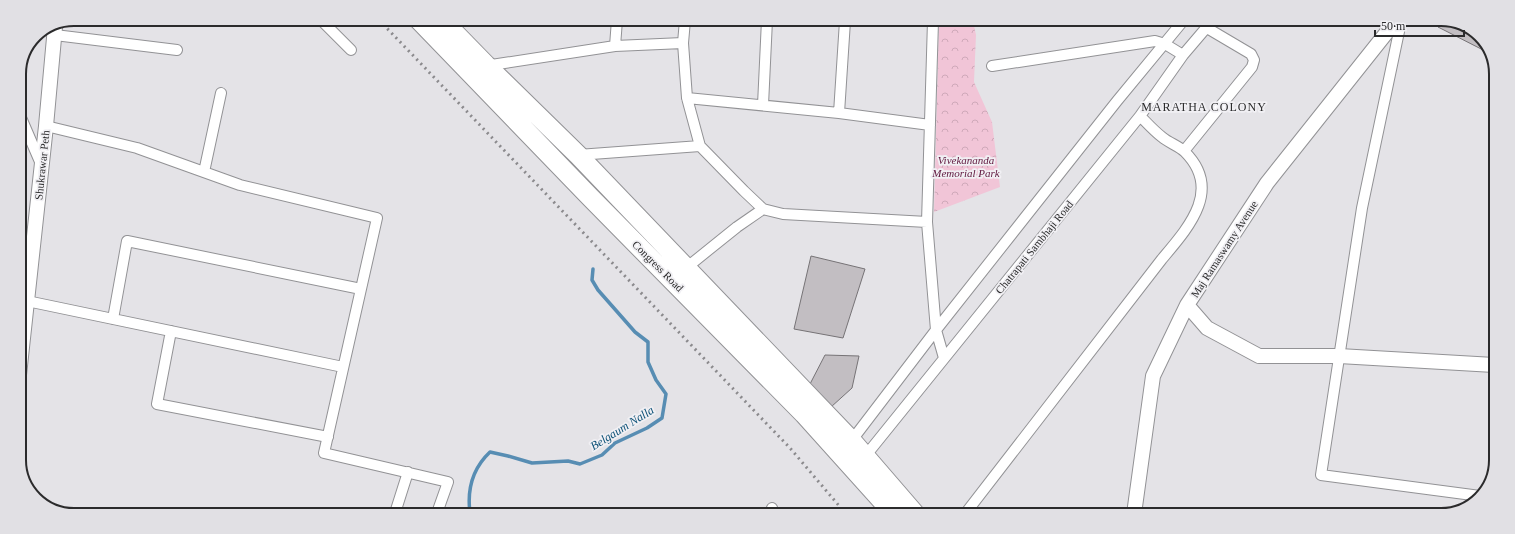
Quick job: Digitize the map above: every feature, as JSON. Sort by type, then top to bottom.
[{"type":"highway","name":"Congress Road","points":[[426,26],[578,155],[686,268],[859,462],[909,508]]},
{"type":"highway","name":"Congress Road","points":[[446,26],[479,70],[590,197],[804,414],[846,448]]},
{"type":"highway","name":"Congress Road","points":[[859,462],[890,508]]},
{"type":"street","points":[[328,26],[351,50]]},
{"type":"street","points":[[615,46],[617,26]]},
{"type":"street","points":[[684,26],[683,43],[687,98],[700,146],[763,209],[783,214],[927,222]]},
{"type":"street","points":[[763,105],[767,26]]},
{"type":"street","points":[[839,113],[845,26]]},
{"type":"street","points":[[933,26],[927,222],[936,330],[944,358]]},
{"type":"street","points":[[846,448],[936,330],[1179,26]]},
{"type":"street","name":"Chatrapati Sambhaji Road","points":[[859,462],[1140,116],[1183,55],[1209,26]]},
{"type":"street","points":[[1184,151],[1252,67],[1254,60],[1251,54],[1211,26]]},
{"type":"street","name":"Maj Ramaswamy Avenue","points":[[1135,508],[1152,376],[1187,305],[1267,183],[1390,26]]},
{"type":"street","points":[[1392,26],[1321,475],[1474,495]]},
{"type":"street","points":[[55,31],[177,50]]},
{"type":"street","name":"Shukrawar Peth","points":[[26,310],[55,31]]},
{"type":"street","points":[[992,66],[1155,41],[1165,44],[1183,55]]},
{"type":"street","points":[[479,70],[615,46],[683,43]]},
{"type":"street","points":[[204,172],[221,93]]},
{"type":"street","points":[[687,98],[839,113],[930,125]]},
{"type":"street","points":[[970,508],[1162,259],[1187,230],[1200,203],[1202,189],[1198,170],[1184,151],[1162,137],[1140,116]]},
{"type":"street","points":[[46,126],[137,148],[240,185],[377,218],[324,453],[448,482],[440,508]]},
{"type":"street","points":[[26,131],[42,165]]},
{"type":"street","points":[[578,155],[700,146]]},
{"type":"street","points":[[686,268],[737,227],[763,209]]},
{"type":"street","points":[[113,319],[127,241],[360,289]]},
{"type":"street","points":[[27,301],[343,367]]},
{"type":"street","points":[[1187,305],[1207,328],[1259,356],[1339,356],[1489,365]]},
{"type":"street","points":[[171,331],[157,404],[328,437]]},
{"type":"street","points":[[397,508],[408,472]]},
{"type":"green space","name":"Vivekananda Memorial Park","points":[[939,26],[974,26],[976,35],[974,82],[992,122],[1000,187],[934,212]]},
{"type":"building","points":[[1438,27],[1450,27],[1468,34],[1482,49]]},
{"type":"building","points":[[811,256],[865,269],[843,338],[794,329]]},
{"type":"building","points":[[825,355],[859,356],[852,388],[831,407],[810,384]]},
{"type":"waterway","name":"Belgaum Nalla","points":[[469,508],[469,496],[472,480],[479,465],[490,452],[532,463],[568,461],[580,464],[602,455],[615,443],[647,428],[662,418],[666,394],[656,380],[648,362],[648,342],[635,332],[598,290],[592,280],[593,269]]},
{"type":"railway","points":[[385,26],[790,448],[841,508]]},
{"type":"district","name":"MARATHA COLONY","points":[[1204,107]]}]
